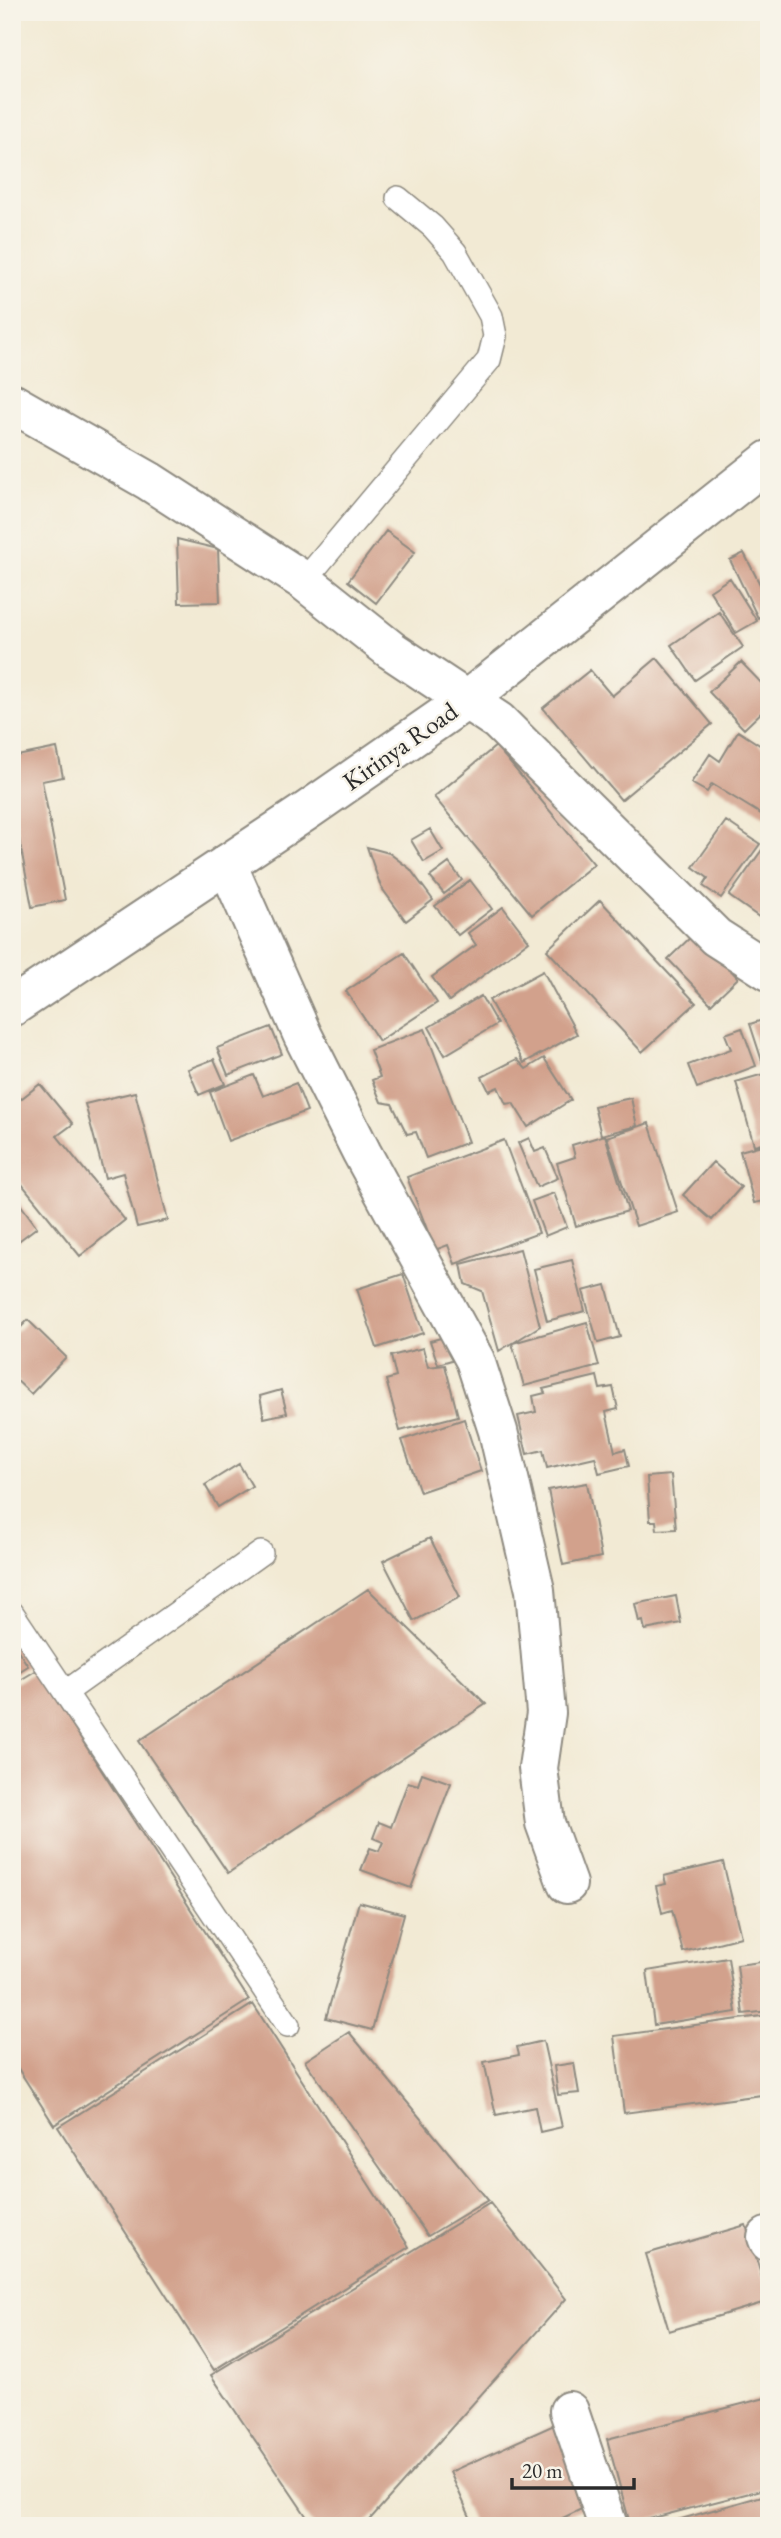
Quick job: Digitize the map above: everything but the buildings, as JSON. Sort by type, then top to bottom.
[{"type":"street","points":[[12,403],[149,481],[304,581],[391,650],[498,721],[716,937],[769,971]]},
{"type":"street","name":"Kirinya Road","points":[[12,1007],[468,699],[769,460]]},
{"type":"street","points":[[227,864],[303,1036],[356,1141],[475,1360],[498,1432],[535,1590],[546,1713],[538,1768],[545,1823],[567,1884]]},
{"type":"street","points":[[569,2411],[608,2526]]},
{"type":"lane","points":[[304,581],[489,360],[495,335],[491,316],[456,252],[433,227],[398,198]]},
{"type":"lane","points":[[66,1692],[261,1553]]},
{"type":"lane","points":[[12,1613],[288,2025]]}]
